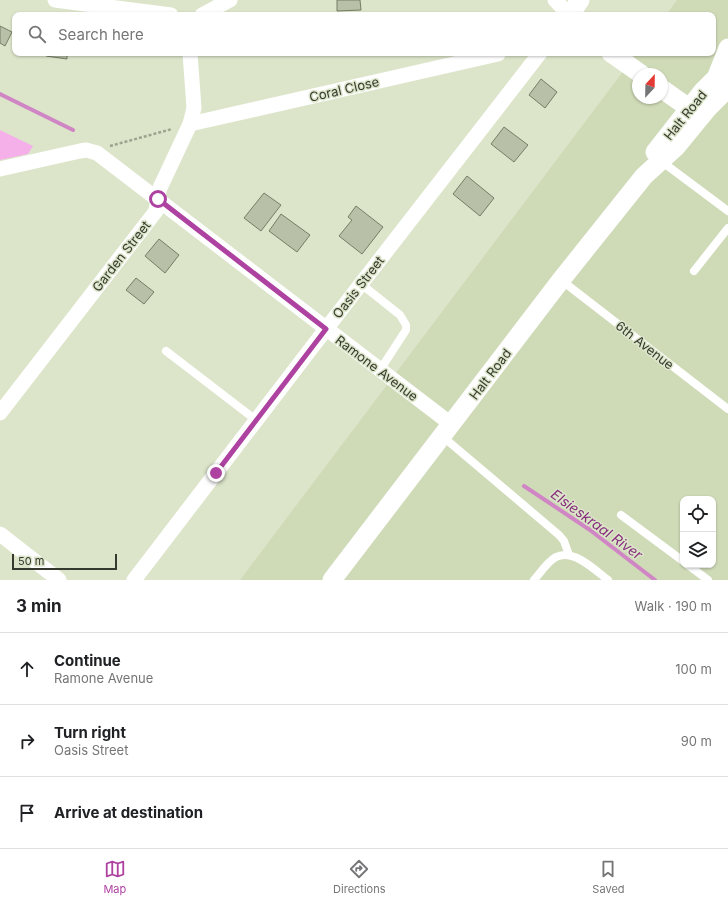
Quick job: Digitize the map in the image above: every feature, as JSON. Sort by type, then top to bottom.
[{"type":"street","points":[[55,0],[147,6],[163,12]]},
{"type":"street","points":[[208,12],[230,0]]},
{"type":"street","points":[[555,0],[566,12]]},
{"type":"street","points":[[571,12],[580,0]]},
{"type":"street","points":[[724,77],[728,48]]},
{"type":"street","name":"Garden Street","points":[[0,413],[156,211],[159,190],[190,124],[194,108],[190,56]]},
{"type":"street","name":"Coral Close","points":[[190,124],[489,56]]},
{"type":"street","name":"Oasis Street","points":[[134,580],[538,56]]},
{"type":"street","points":[[615,56],[632,68]]},
{"type":"street","name":"Halt Road","points":[[655,162],[689,108],[724,77]]},
{"type":"street","name":"Halt Road","points":[[332,580],[561,280],[655,162],[708,108],[724,77]]},
{"type":"street","points":[[668,93],[689,108]]},
{"type":"street","points":[[0,170],[80,151],[92,151]]},
{"type":"street","name":"Ramone Avenue","points":[[92,151],[102,156],[380,370],[447,430]]},
{"type":"street","points":[[0,534],[59,580]]},
{"type":"lane","points":[[655,162],[728,211]]},
{"type":"lane","points":[[694,271],[728,228]]},
{"type":"lane","name":"6th Avenue","points":[[561,280],[728,409]]},
{"type":"lane","points":[[361,284],[400,315],[406,325],[404,334],[380,370]]},
{"type":"lane","points":[[166,351],[256,420]]},
{"type":"lane","points":[[447,430],[559,535],[564,541],[569,555]]},
{"type":"lane","points":[[621,515],[680,559]]},
{"type":"lane","points":[[534,580],[548,563],[555,557],[562,555],[569,555],[584,562],[608,580]]},
{"type":"lane","points":[[692,568],[708,580]]},
{"type":"path","points":[[92,151],[190,124]]},
{"type":"shaded area","points":[[677,0],[728,0],[728,580],[240,580],[635,56],[716,56],[716,12],[668,12]]},
{"type":"shaded area","points":[[0,130],[33,146],[28,154],[0,160]]},
{"type":"building","points":[[337,0],[360,0],[361,10],[337,11]]},
{"type":"building","points":[[0,26],[12,32],[5,46],[0,43]]},
{"type":"building","points":[[46,56],[67,56],[67,59]]},
{"type":"building","points":[[541,79],[557,92],[545,108],[529,95]]},
{"type":"building","points":[[504,127],[528,145],[514,162],[491,144]]},
{"type":"building","points":[[467,176],[494,198],[480,216],[453,194]]},
{"type":"building","points":[[264,193],[281,205],[261,231],[244,218]]},
{"type":"building","points":[[356,206],[383,227],[362,254],[339,236],[352,220],[348,217]]},
{"type":"building","points":[[281,214],[310,235],[297,252],[269,231]]},
{"type":"building","points":[[159,239],[179,255],[165,273],[145,256]]},
{"type":"building","points":[[136,278],[154,292],[144,304],[126,290]]},
{"type":"waterway","name":"Elsieskraal River","points":[[0,94],[73,130]]},
{"type":"waterway","name":"Elsieskraal River","points":[[524,486],[590,530],[655,580]]},
{"type":"route","points":[[158,199],[326,329],[216,473]]}]
